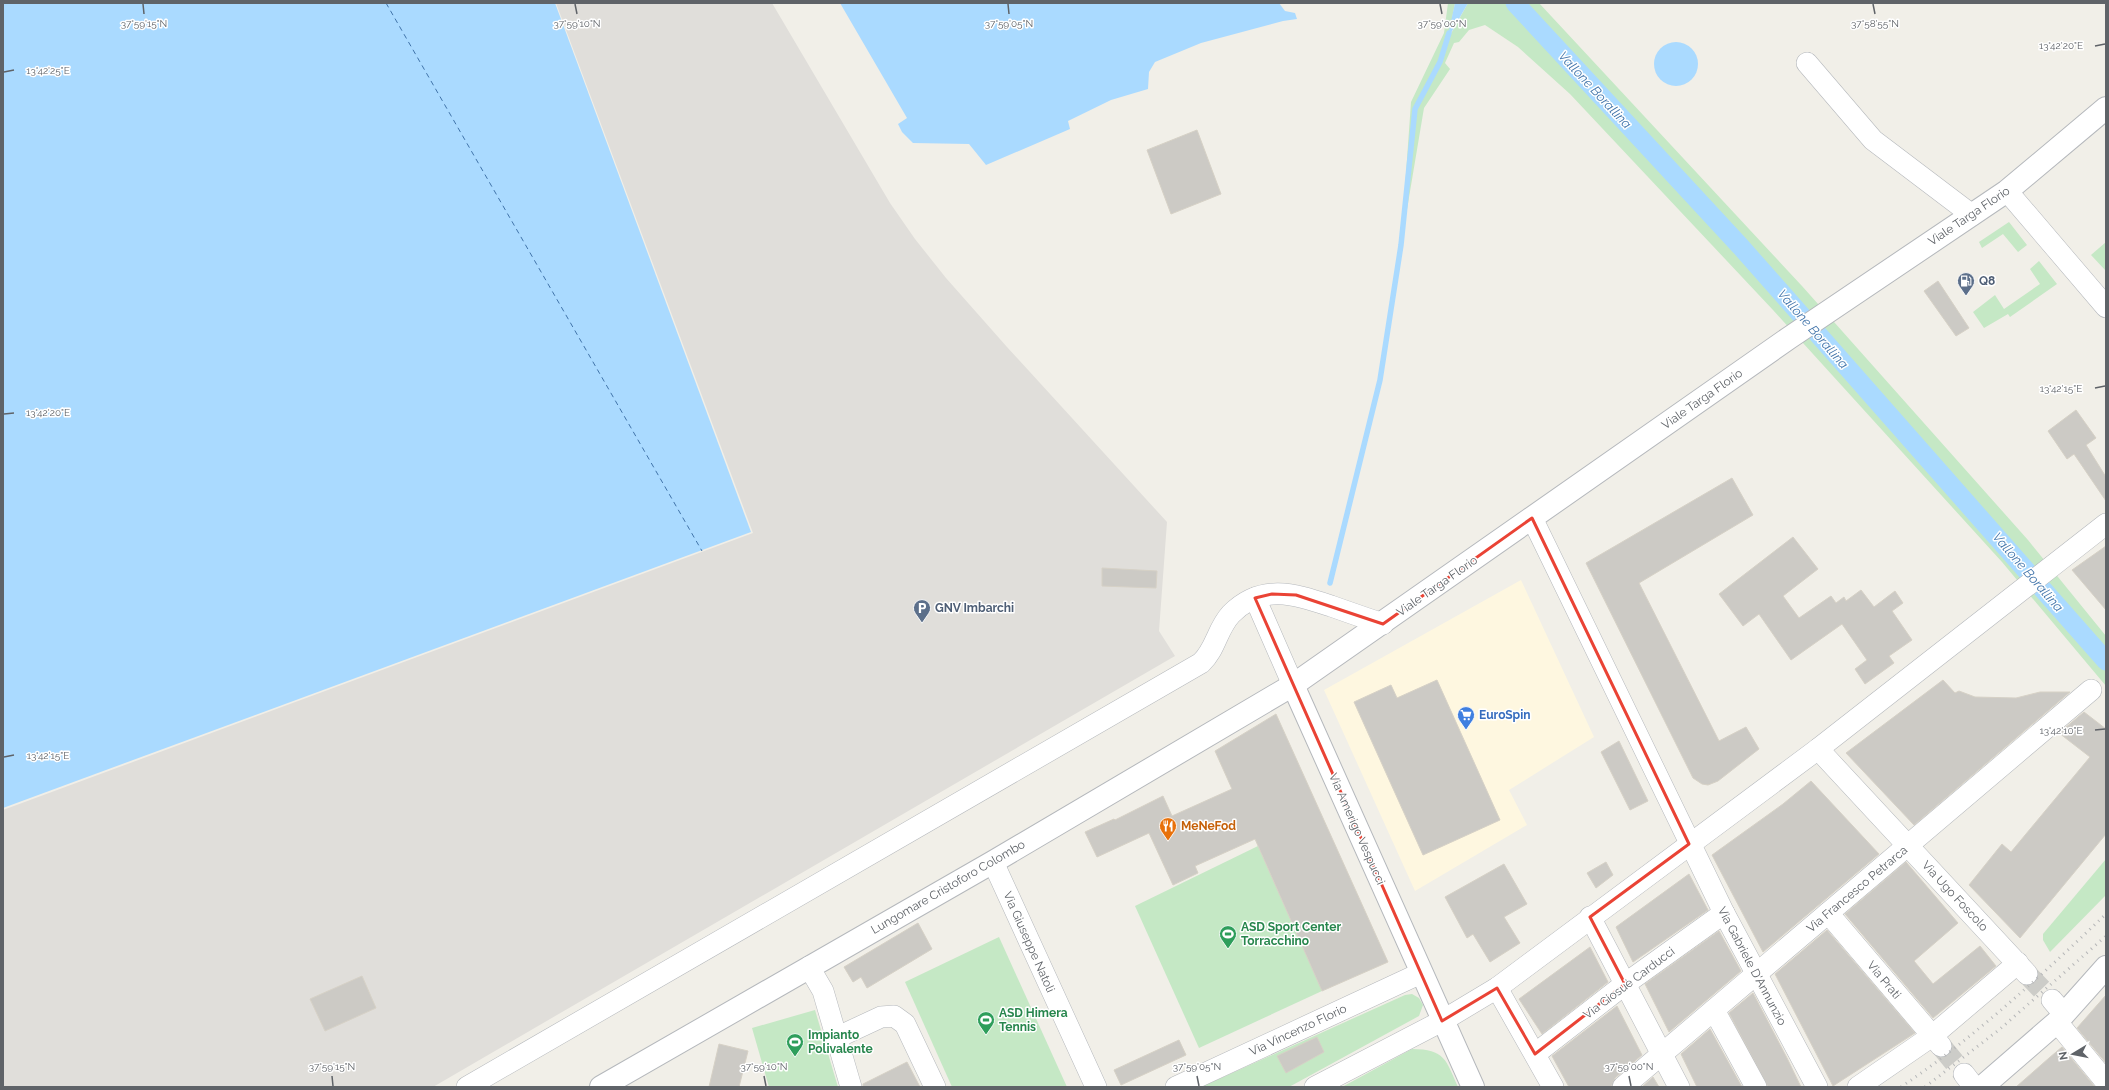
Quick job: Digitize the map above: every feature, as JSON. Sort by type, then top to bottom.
[{"type":"street","points":[[1807,63],[1873,140],[1972,215]]},
{"type":"street","name":"Viale Targa Florio","points":[[1293,685],[1383,624],[1790,338],[2007,191],[2106,108]]},
{"type":"street","points":[[2007,191],[2106,307]]},
{"type":"street","name":"Via Gabriele D'Annunzio","points":[[1532,518],[1689,844],[1817,1087]]},
{"type":"street","points":[[1315,1087],[1442,1021],[1497,988],[1590,917],[1818,749],[2106,524]]},
{"type":"street","points":[[467,1087],[1201,663],[1214,647],[1223,625],[1230,615],[1255,598],[1272,594],[1296,595],[1383,624]]},
{"type":"street","points":[[1255,598],[1293,685]]},
{"type":"street","name":"Lungomare Cristoforo Colombo","points":[[601,1087],[993,862],[1293,685]]},
{"type":"street","name":"Via Amerigo Vespucci","points":[[1293,685],[1442,1021],[1473,1087]]},
{"type":"street","name":"Via Francesco Petrarca","points":[[1623,1087],[1909,847],[2091,690]]},
{"type":"street","name":"Via Ugo Foscolo","points":[[1818,749],[2022,968],[1936,1041]]},
{"type":"street","name":"Via Giuseppe Natoli","points":[[993,862],[1096,1087]]},
{"type":"street","name":"Via Giosuè Carducci","points":[[1534,1054],[1625,984],[1724,913]]},
{"type":"street","name":"Via Prati","points":[[1828,914],[1936,1041]]},
{"type":"street","points":[[1590,917],[1679,1087]]},
{"type":"street","points":[[809,967],[823,991],[851,1087]]},
{"type":"street","points":[[1982,1087],[2106,967]]},
{"type":"street","name":"Via Vincenzo Florio","points":[[1176,1087],[1421,972]]},
{"type":"street","points":[[1497,988],[1553,1087]]},
{"type":"street","points":[[1714,1010],[1756,1087]]},
{"type":"street","points":[[2058,1012],[2106,1082]]},
{"type":"street","points":[[836,1038],[881,1017],[894,1016],[905,1024],[935,1087]]},
{"type":"street","points":[[1858,1087],[1936,1041]]},
{"type":"highlighted area","points":[[1532,518],[1689,844],[1590,917],[1625,984],[1535,1054],[1497,988],[1442,1021],[1255,598],[1272,594],[1296,595],[1383,624]]},
{"type":"shaded area","points":[[556,3],[772,3],[890,203],[915,239],[946,278],[1007,347],[1167,522],[1159,631],[1175,656],[433,1087],[3,1087],[3,810],[753,533]]},
{"type":"shaded area","name":"EuroSpin","points":[[1521,580],[1594,737],[1509,790],[1527,825],[1415,891],[1324,690]]},
{"type":"green space","points":[[1448,3],[1455,3],[1448,39],[1468,3],[1539,3],[1802,286],[2028,540],[2106,636],[2106,686],[2002,562],[1773,310],[1570,94],[1518,47],[1485,25],[1469,30],[1459,42],[1454,43],[1445,63],[1450,69],[1424,108],[1401,245],[1411,102],[1444,33]]},
{"type":"green space","points":[[2009,222],[2027,245],[2018,252],[2003,234],[1982,248],[1979,242]]},
{"type":"green space","points":[[2106,242],[2106,271],[2091,255]]},
{"type":"green space","points":[[2039,261],[2057,284],[2010,317],[2008,314],[1984,328],[1973,312],[1995,295],[2004,309],[2040,284],[2030,269]]},
{"type":"green space","name":"ASD Sport Center Torracchino","points":[[1258,846],[1322,991],[1199,1048],[1135,906]]},
{"type":"green space","points":[[2106,859],[2106,895],[2050,952],[2043,940],[2043,934]]},
{"type":"green space","name":"ASD Himera Tennis","points":[[999,937],[1067,1087],[952,1087],[905,982]]},
{"type":"green space","points":[[1412,994],[1419,998],[1423,1005],[1419,1016],[1289,1087],[1201,1087],[1405,995]]},
{"type":"green space","name":"Impianto Polivalente","points":[[815,1010],[838,1087],[769,1087],[752,1028]]},
{"type":"green space","points":[[1412,1049],[1431,1051],[1443,1058],[1447,1063],[1458,1087],[1342,1087]]},
{"type":"water","points":[[3,3],[555,3],[751,532],[3,808]]},
{"type":"water","points":[[840,3],[1279,3],[1285,11],[1295,13],[1297,19],[1283,21],[1201,43],[1155,62],[1149,72],[1148,89],[1111,100],[1068,121],[1070,129],[986,165],[969,144],[913,143],[902,132],[898,124],[907,118]]},
{"type":"water","points":[[1455,3],[1468,3],[1447,40]]},
{"type":"water","points":[[1672,42],[1680,42],[1685,43],[1692,48],[1697,55],[1697,73],[1692,80],[1685,85],[1672,86],[1664,83],[1657,76],[1654,68],[1654,60],[1657,52],[1664,45]]},
{"type":"building","points":[[1197,130],[1221,194],[1171,214],[1147,150]]},
{"type":"building","points":[[1938,281],[1969,328],[1956,336],[1924,291]]},
{"type":"building","points":[[2076,410],[2096,438],[2086,445],[2106,477],[2106,501],[2074,454],[2067,459],[2048,431]]},
{"type":"building","points":[[1732,478],[1753,515],[1639,583],[1719,741],[1746,727],[1759,749],[1718,781],[1708,785],[1702,784],[1693,778],[1586,563]]},
{"type":"building","points":[[1793,537],[1818,569],[1783,596],[1799,618],[1831,596],[1836,603],[1844,597],[1846,601],[1861,590],[1874,607],[1895,591],[1903,603],[1892,611],[1912,640],[1889,656],[1894,663],[1865,684],[1855,669],[1867,660],[1842,624],[1791,660],[1759,614],[1743,626],[1719,594]]},
{"type":"building","points":[[2106,546],[2106,610],[2072,570]]},
{"type":"building","points":[[1102,568],[1157,571],[1156,588],[1102,586]]},
{"type":"building","points":[[1437,680],[1500,820],[1423,855],[1354,702],[1391,685],[1397,698]]},
{"type":"building","points":[[1943,680],[1955,693],[1959,691],[1975,697],[2016,698],[2040,692],[2070,692],[1914,825],[1846,753]]},
{"type":"building","points":[[2084,712],[2106,729],[2106,834],[2020,938],[1969,885],[2002,844],[2011,852],[2090,757],[2059,733]]},
{"type":"building","points":[[1276,714],[1388,962],[1322,991],[1255,839],[1195,866],[1198,873],[1173,885],[1149,833],[1097,857],[1085,832],[1114,819],[1115,820],[1163,796],[1172,816],[1232,789],[1215,751]]},
{"type":"building","points":[[1619,741],[1648,801],[1630,810],[1601,752]]},
{"type":"building","points":[[1811,781],[1879,854],[1763,952],[1712,855],[1783,804]]},
{"type":"building","points":[[1606,862],[1613,875],[1596,888],[1587,873]]},
{"type":"building","points":[[1906,862],[1958,923],[1914,961],[1933,984],[1980,946],[1996,966],[1933,1018],[1845,914]]},
{"type":"building","points":[[1504,864],[1527,904],[1504,917],[1520,943],[1490,962],[1473,934],[1467,938],[1445,897]]},
{"type":"building","points":[[1689,874],[1708,910],[1633,962],[1616,927]]},
{"type":"building","points":[[918,923],[932,949],[867,988],[861,977],[853,982],[844,967]]},
{"type":"building","points":[[1827,930],[1915,1033],[1833,1086],[1775,974]]},
{"type":"building","points":[[1719,931],[1741,971],[1669,1032],[1645,984]]},
{"type":"building","points":[[1590,947],[1608,982],[1542,1034],[1519,999]]},
{"type":"building","points":[[362,976],[376,1008],[325,1031],[310,999]]},
{"type":"building","points":[[1753,993],[1801,1087],[1768,1087],[1729,1013]]},
{"type":"building","points":[[2106,995],[2106,1063],[2077,1028]]},
{"type":"building","points":[[1617,1006],[1642,1055],[1615,1078],[1611,1087],[1569,1087],[1552,1056]]},
{"type":"building","points":[[1710,1029],[1742,1087],[1697,1087],[1681,1054]]},
{"type":"building","points":[[1317,1037],[1324,1052],[1286,1073],[1277,1056]]},
{"type":"building","points":[[1179,1040],[1186,1055],[1121,1085],[1114,1070]]},
{"type":"building","points":[[719,1044],[748,1051],[739,1087],[709,1087]]},
{"type":"building","points":[[2062,1047],[2095,1087],[2016,1087],[2049,1058]]},
{"type":"building","points":[[907,1062],[920,1087],[863,1087],[863,1084]]},
{"type":"building","points":[[1653,1077],[1659,1087],[1642,1087]]},
{"type":"waterway","name":"Vallone Borallina","points":[[1515,3],[1741,247],[2106,661]]},
{"type":"waterway","points":[[1330,583],[1380,380],[1401,245],[1415,109],[1440,62],[1449,33]]},
{"type":"ferry route","points":[[386,3],[702,551]]},
{"type":"tunnel","points":[[2027,974],[2052,1000]]},
{"type":"tunnel","points":[[1941,1046],[1964,1074]]},
{"type":"railway","points":[[1901,1087],[1928,1068],[2007,1005],[2106,914]]},
{"type":"railway","points":[[1925,1087],[2000,1029],[2106,936]]},
{"type":"place","name":"Q8","points":[[1966,296]]},
{"type":"place","name":"GNV Imbarchi","points":[[922,623]]},
{"type":"place","name":"EuroSpin","points":[[1466,730]]},
{"type":"place","name":"MeNeFod","points":[[1168,841]]},
{"type":"place","name":"ASD Sport Center Torracchino","points":[[1228,949]]},
{"type":"place","name":"ASD Himera Tennis","points":[[986,1035]]},
{"type":"place","name":"Impianto Polivalente","points":[[795,1057]]}]
